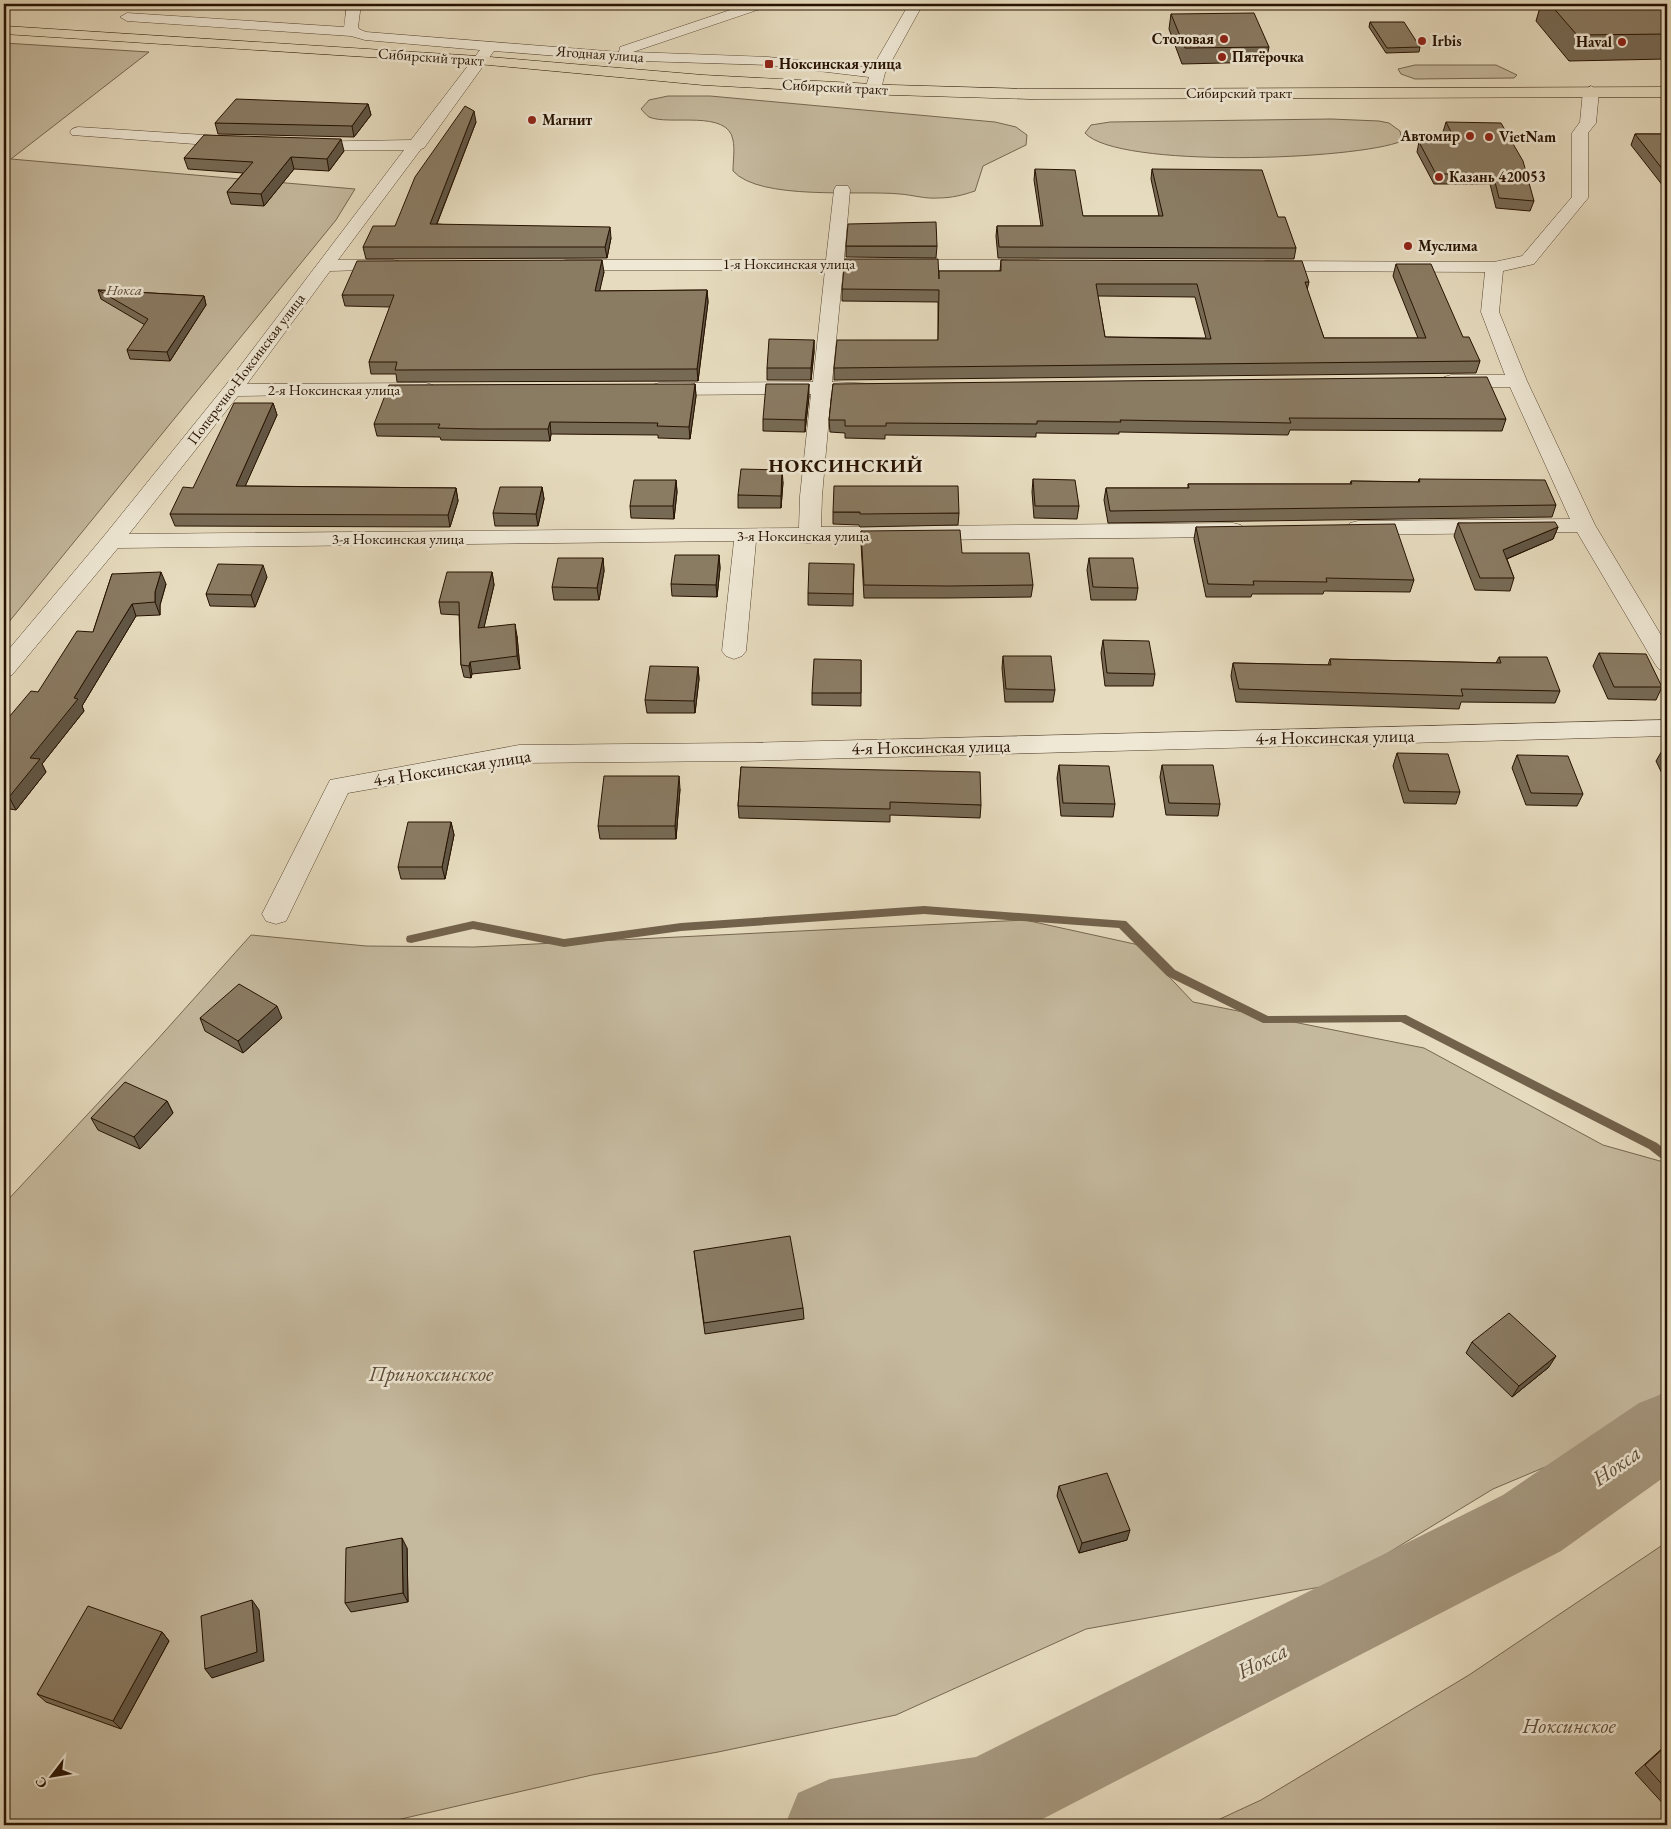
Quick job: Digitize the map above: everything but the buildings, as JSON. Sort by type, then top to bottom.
[{"type":"main road","name":"Сибирский тракт","points":[[4,30],[484,53],[703,80],[873,89],[1030,94],[1667,92]]},
{"type":"street","points":[[106,35],[142,4]]},
{"type":"street","points":[[352,32],[354,4]]},
{"type":"street","points":[[609,56],[761,4]]},
{"type":"street","points":[[873,89],[877,73],[916,4]]},
{"type":"street","name":"Ягодная улица","points":[[127,16],[352,32],[364,36],[484,53],[768,61],[877,73]]},
{"type":"street","name":"Поперечно-Ноксинская улица","points":[[4,670],[112,541],[232,390],[418,145],[484,53]]},
{"type":"street","points":[[1253,266],[1494,267],[1528,260],[1580,198],[1580,133],[1588,124],[1591,91]]},
{"type":"street","points":[[78,132],[185,141],[251,143]]},
{"type":"street","points":[[288,144],[418,145]]},
{"type":"street","points":[[810,536],[822,388],[842,190]]},
{"type":"street","points":[[325,266],[413,265]]},
{"type":"street","name":"1-я Ноксинская улица","points":[[551,265],[1054,265]]},
{"type":"street","points":[[1494,267],[1490,312],[1516,381],[1584,525],[1667,664]]},
{"type":"street","points":[[1437,382],[1516,381]]},
{"type":"street","points":[[642,389],[891,387]]},
{"type":"street","name":"2-я Ноксинская улица","points":[[232,390],[442,389]]},
{"type":"street","points":[[1336,528],[1584,525]]},
{"type":"street","name":"3-я Ноксинская улица","points":[[112,541],[810,536],[1257,530]]},
{"type":"street","points":[[734,651],[746,536]]},
{"type":"street","name":"4-я Ноксинская улица","points":[[276,914],[339,786],[519,754],[743,752],[1667,728]]},
{"type":"green space","name":"Нокса","points":[[4,43],[149,52],[11,159],[355,189],[336,220],[4,628]]},
{"type":"green space","points":[[1415,65],[1496,65],[1517,75],[1514,78],[1415,79],[1401,74],[1398,69]]},
{"type":"green space","points":[[668,96],[710,96],[995,122],[1016,127],[1027,135],[1026,145],[983,166],[975,191],[957,196],[933,198],[882,193],[812,192],[765,187],[746,180],[733,171],[733,140],[729,130],[709,121],[670,120],[649,117],[641,109],[649,100]]},
{"type":"green space","points":[[1331,119],[1389,123],[1400,131],[1402,141],[1377,148],[1338,153],[1239,158],[1142,152],[1106,144],[1085,133],[1091,125],[1110,122]]},
{"type":"green space","name":"Приноксинское","points":[[1025,920],[1139,945],[1193,1002],[1424,1048],[1603,1145],[1667,1163],[1667,1390],[1588,1449],[1493,1489],[1337,1584],[1086,1629],[896,1715],[718,1752],[592,1775],[375,1825],[4,1825],[4,1204],[156,1041],[251,935],[366,946],[474,947]]},
{"type":"green space","name":"Ноксинское","points":[[1667,1542],[1667,1825],[1207,1825],[1261,1800],[1469,1675]]},
{"type":"waterway","points":[[411,939],[473,925],[564,943],[681,927],[924,910],[1122,924],[1171,973],[1267,1020],[1402,1018],[1653,1146],[1667,1157]]},
{"type":"waterway","name":"Нокса","points":[[830,1825],[984,1801],[1532,1523],[1667,1429]]},
{"type":"place","name":"Столовая","points":[[1224,39]]},
{"type":"place","name":"Irbis","points":[[1422,41]]},
{"type":"place","name":"Haval","points":[[1622,42]]},
{"type":"place","name":"Пятёрочка","points":[[1222,57]]},
{"type":"place","name":"Ноксинская улица","points":[[769,64]]},
{"type":"place","name":"Магнит","points":[[532,120]]},
{"type":"place","name":"Автомир","points":[[1470,136]]},
{"type":"place","name":"VietNam","points":[[1489,137]]},
{"type":"place","name":"Казань 420053","points":[[1439,177]]},
{"type":"place","name":"Муслима","points":[[1408,246]]},
{"type":"district","name":"НОКСИНСКИЙ","points":[[846,465]]}]
